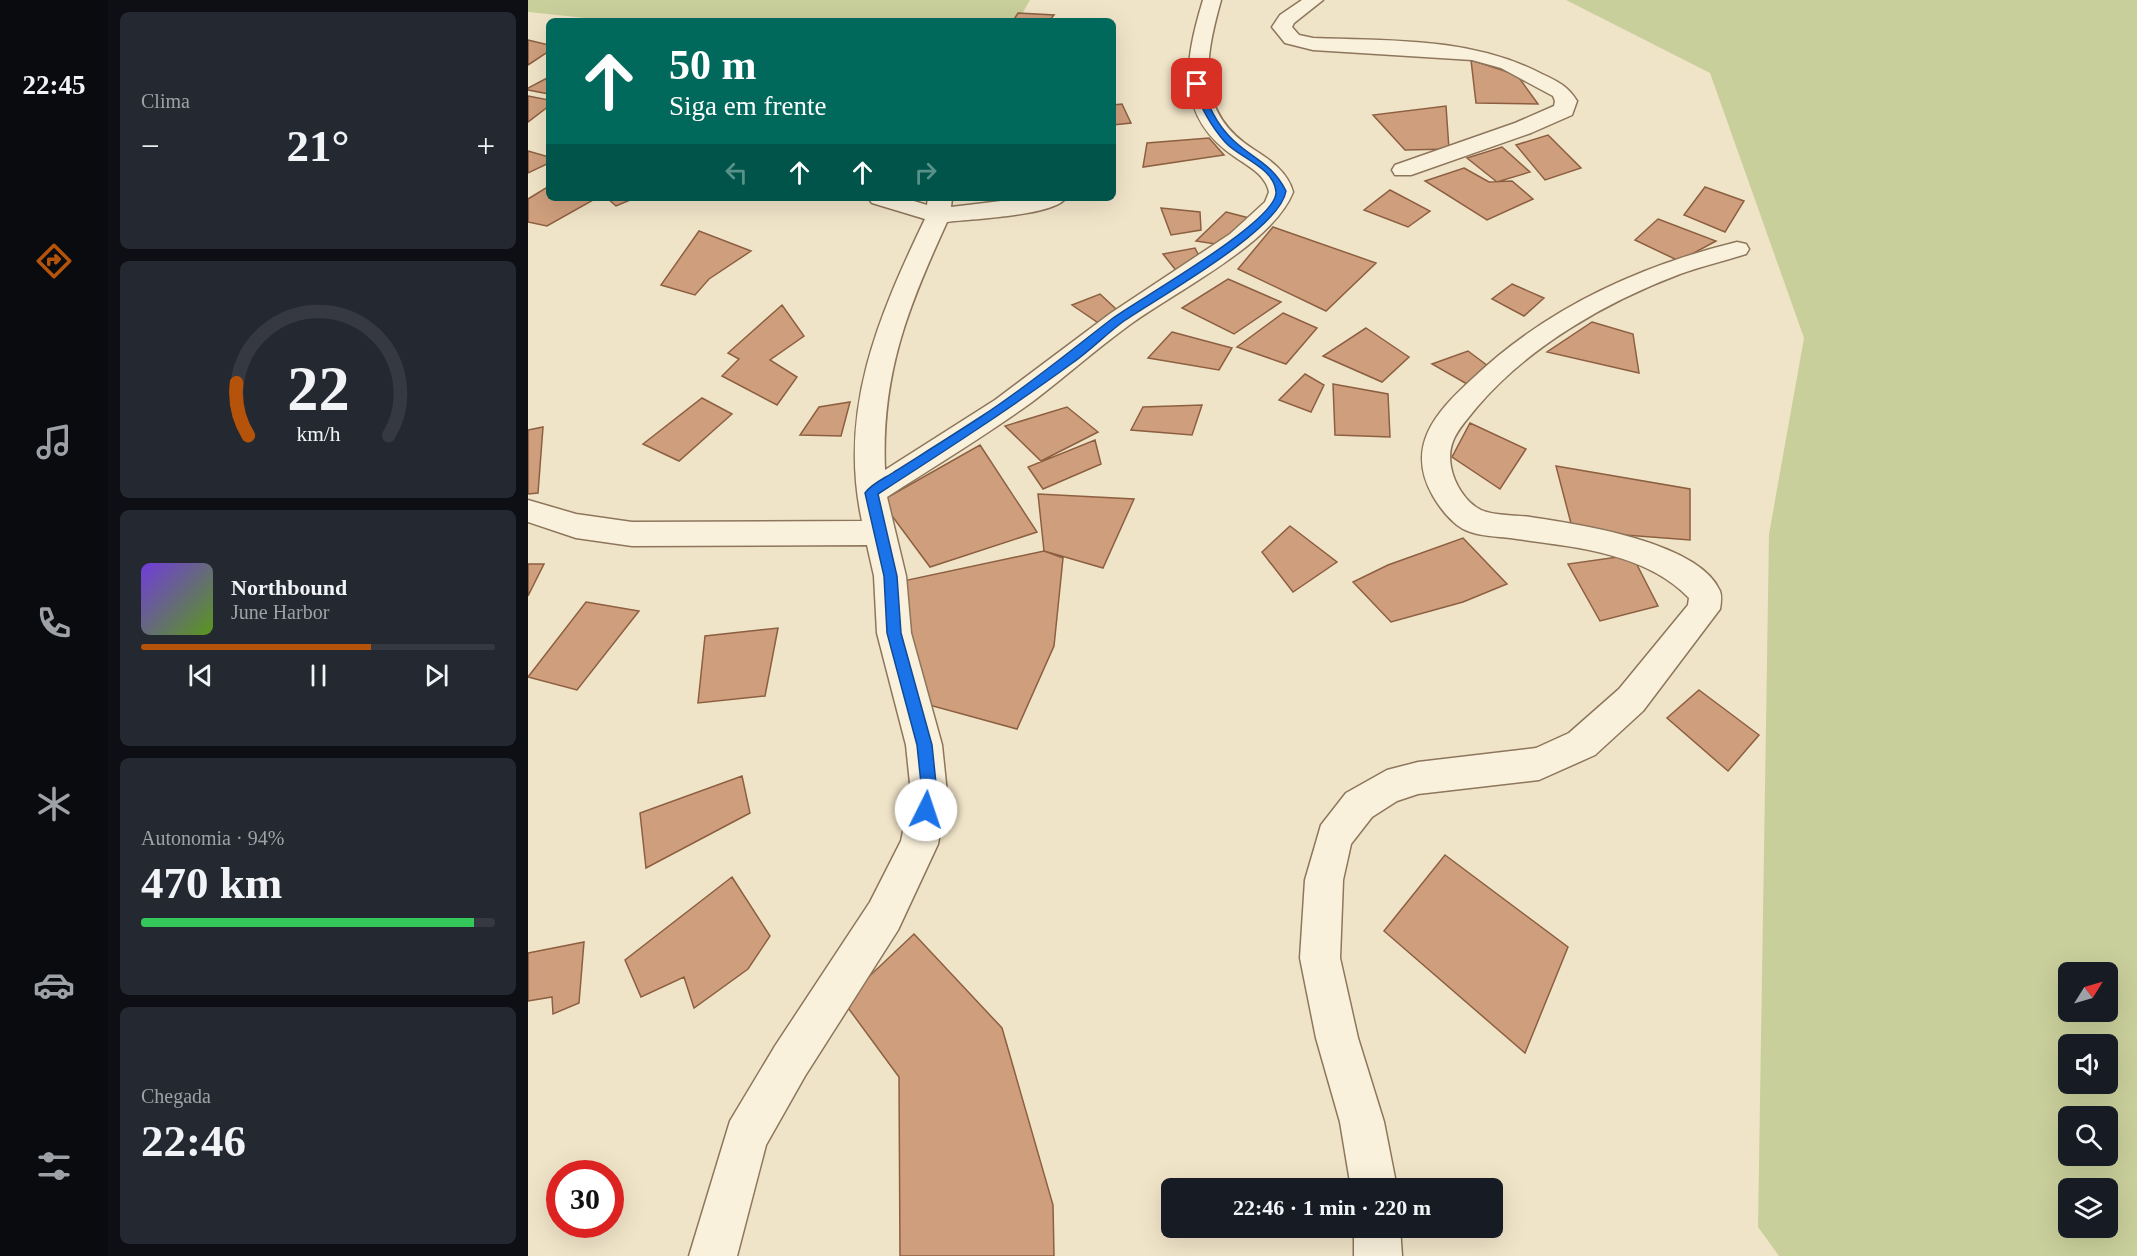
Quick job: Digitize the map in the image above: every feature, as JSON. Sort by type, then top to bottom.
[{"type":"street","points":[[871,493],[988,418],[1078,354],[1118,320],[1211,260],[1242,237],[1279,201],[1281,191],[1275,178],[1257,160],[1230,142],[1206,112],[1197,84],[1196,54],[1212,0]]},
{"type":"street","points":[[1314,0],[1287,19],[1282,27],[1292,39],[1313,44],[1411,48],[1474,54],[1508,63],[1535,76],[1561,92],[1566,101],[1564,110],[1523,128],[1402,170]]},
{"type":"street","points":[[900,201],[939,207],[1035,204],[1044,201]]},
{"type":"street","points":[[713,1256],[746,1137],[790,1061],[884,916],[919,844],[929,793],[924,745],[894,633],[890,576],[871,493],[869,432],[879,363],[901,295],[939,207]]},
{"type":"street","points":[[1372,1178],[1362,1122],[1336,1038],[1320,958],[1324,880],[1334,837],[1359,805],[1387,787],[1418,778],[1539,764],[1582,744],[1631,700],[1704,609],[1705,594],[1699,584],[1660,559],[1614,544],[1474,521],[1460,511],[1444,493],[1435,467],[1439,435],[1468,398],[1509,361],[1556,326],[1609,297],[1665,271],[1737,249]]},
{"type":"street","points":[[528,511],[576,526],[632,534],[879,533]]},
{"type":"street","points":[[1377,1238],[1378,1256]]},
{"type":"green space","points":[[528,0],[1030,0],[1020,18],[585,18],[528,12]]},
{"type":"green space","points":[[1566,0],[2137,0],[2137,1256],[1779,1256],[1758,1227],[1769,534],[1804,338],[1710,73]]},
{"type":"building","points":[[1018,13],[1054,15],[1052,18],[1015,18]]},
{"type":"building","points":[[528,40],[546,44],[546,53],[528,65]]},
{"type":"building","points":[[1471,60],[1517,75],[1538,104],[1476,103]]},
{"type":"building","points":[[546,79],[546,93],[528,90]]},
{"type":"building","points":[[528,96],[546,99],[546,108],[528,122]]},
{"type":"building","points":[[1122,104],[1131,123],[1116,125],[1116,105]]},
{"type":"building","points":[[1446,106],[1449,149],[1405,150],[1373,115]]},
{"type":"building","points":[[1548,135],[1581,168],[1545,180],[1516,145]]},
{"type":"building","points":[[1209,138],[1224,155],[1143,167],[1147,143]]},
{"type":"building","points":[[1502,147],[1530,172],[1497,182],[1467,158]]},
{"type":"building","points":[[528,151],[546,156],[546,164],[528,173]]},
{"type":"building","points":[[1464,168],[1489,182],[1512,181],[1533,199],[1487,220],[1425,181]]},
{"type":"building","points":[[1705,187],[1744,201],[1725,232],[1684,215]]},
{"type":"building","points":[[546,188],[546,201],[591,201],[547,226],[528,222],[528,199]]},
{"type":"building","points":[[1390,190],[1430,211],[1408,227],[1364,210]]},
{"type":"building","points":[[610,201],[628,201],[616,206]]},
{"type":"building","points":[[1161,208],[1200,212],[1201,230],[1171,235]]},
{"type":"building","points":[[1226,212],[1249,218],[1222,245],[1196,241]]},
{"type":"building","points":[[1658,219],[1716,241],[1679,261],[1635,240]]},
{"type":"building","points":[[1273,227],[1376,263],[1326,311],[1238,269]]},
{"type":"building","points":[[699,231],[751,251],[709,279],[695,295],[661,285]]},
{"type":"building","points":[[1195,248],[1201,260],[1178,273],[1163,254]]},
{"type":"building","points":[[1228,279],[1281,302],[1234,334],[1182,308]]},
{"type":"building","points":[[1512,284],[1544,298],[1524,316],[1492,299]]},
{"type":"building","points":[[1100,294],[1117,310],[1100,324],[1072,305]]},
{"type":"building","points":[[782,305],[804,336],[770,360],[797,377],[777,405],[722,376],[739,359],[728,353]]},
{"type":"building","points":[[1283,313],[1317,328],[1286,364],[1237,347]]},
{"type":"building","points":[[1592,322],[1633,334],[1639,373],[1547,352]]},
{"type":"building","points":[[1366,328],[1409,357],[1382,382],[1323,356]]},
{"type":"building","points":[[1172,332],[1232,348],[1219,370],[1148,358]]},
{"type":"building","points":[[1468,351],[1488,366],[1467,384],[1432,364]]},
{"type":"building","points":[[1305,374],[1324,385],[1311,412],[1279,400]]},
{"type":"building","points":[[1333,384],[1388,394],[1390,437],[1335,435]]},
{"type":"building","points":[[702,398],[732,414],[679,461],[643,444]]},
{"type":"building","points":[[850,402],[841,436],[800,435],[819,407]]},
{"type":"building","points":[[1202,405],[1192,435],[1131,430],[1143,407]]},
{"type":"building","points":[[1067,407],[1098,432],[1041,461],[1005,426]]},
{"type":"building","points":[[1470,423],[1526,449],[1500,489],[1452,457]]},
{"type":"building","points":[[543,427],[538,493],[528,494],[528,430]]},
{"type":"building","points":[[1095,440],[1101,464],[1043,489],[1028,467]]},
{"type":"building","points":[[980,445],[1037,532],[930,567],[881,501]]},
{"type":"building","points":[[1556,466],[1690,489],[1690,540],[1573,531]]},
{"type":"building","points":[[1038,494],[1134,499],[1103,568],[1044,551]]},
{"type":"building","points":[[1290,526],[1337,562],[1293,592],[1262,552]]},
{"type":"building","points":[[1463,538],[1507,584],[1463,602],[1391,622],[1353,582],[1388,565]]},
{"type":"building","points":[[1044,551],[1063,558],[1054,646],[1017,729],[911,700],[903,581]]},
{"type":"building","points":[[1632,555],[1658,606],[1600,621],[1568,564]]},
{"type":"building","points":[[528,564],[544,564],[528,596]]},
{"type":"building","points":[[586,602],[639,611],[577,690],[528,677]]},
{"type":"building","points":[[778,628],[765,696],[698,703],[705,636]]},
{"type":"building","points":[[1699,690],[1759,735],[1728,771],[1667,718]]},
{"type":"building","points":[[742,776],[750,813],[646,868],[640,813]]},
{"type":"building","points":[[1445,855],[1568,947],[1525,1053],[1384,931]]},
{"type":"building","points":[[732,877],[770,936],[748,969],[694,1008],[684,977],[641,997],[625,960]]},
{"type":"building","points":[[914,934],[1002,1028],[1053,1205],[1054,1256],[900,1256],[899,1077],[843,1001]]},
{"type":"building","points":[[584,942],[579,1003],[553,1014],[552,997],[528,1001],[528,953]]},
{"type":"route","points":[[926,810],[929,793],[924,745],[894,633],[890,576],[871,493],[988,418],[1078,354],[1118,320],[1211,260],[1242,237],[1272,210],[1279,201],[1281,191],[1275,178],[1257,160],[1230,142],[1206,112],[1197,84]]}]
